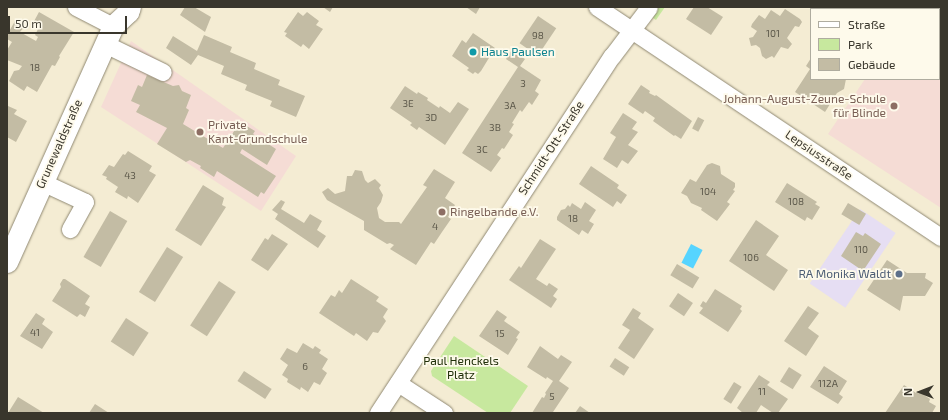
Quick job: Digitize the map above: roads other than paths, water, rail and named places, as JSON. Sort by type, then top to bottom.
[{"type":"main road","name":"Grunewaldstraße","points":[[9,250],[42,182],[110,25],[128,12],[130,7]]},
{"type":"street","points":[[76,7],[110,25],[163,72]]},
{"type":"street","name":"Lepsiusstraße","points":[[597,7],[941,237]]},
{"type":"street","name":"Schmidt-Ott-Straße","points":[[378,413],[615,52],[649,7]]},
{"type":"street","points":[[42,182],[85,202],[70,229]]},
{"type":"street","points":[[398,383],[444,413]]},
{"type":"water","points":[[691,244],[703,250],[693,269],[681,263]]},
{"type":"place","name":"Haus Paulsen","points":[[473,52]]},
{"type":"place","name":"Johann-August-Zeune-Schule für Blinde","points":[[894,106]]},
{"type":"place","name":"Private Kant-Grundschule","points":[[200,132]]},
{"type":"place","name":"Ringelbande e.V.","points":[[442,212]]},
{"type":"place","name":"RA Monika Waldt","points":[[899,274]]},
{"type":"park label","name":"Paul Henckels Platz","points":[[461,368]]}]
